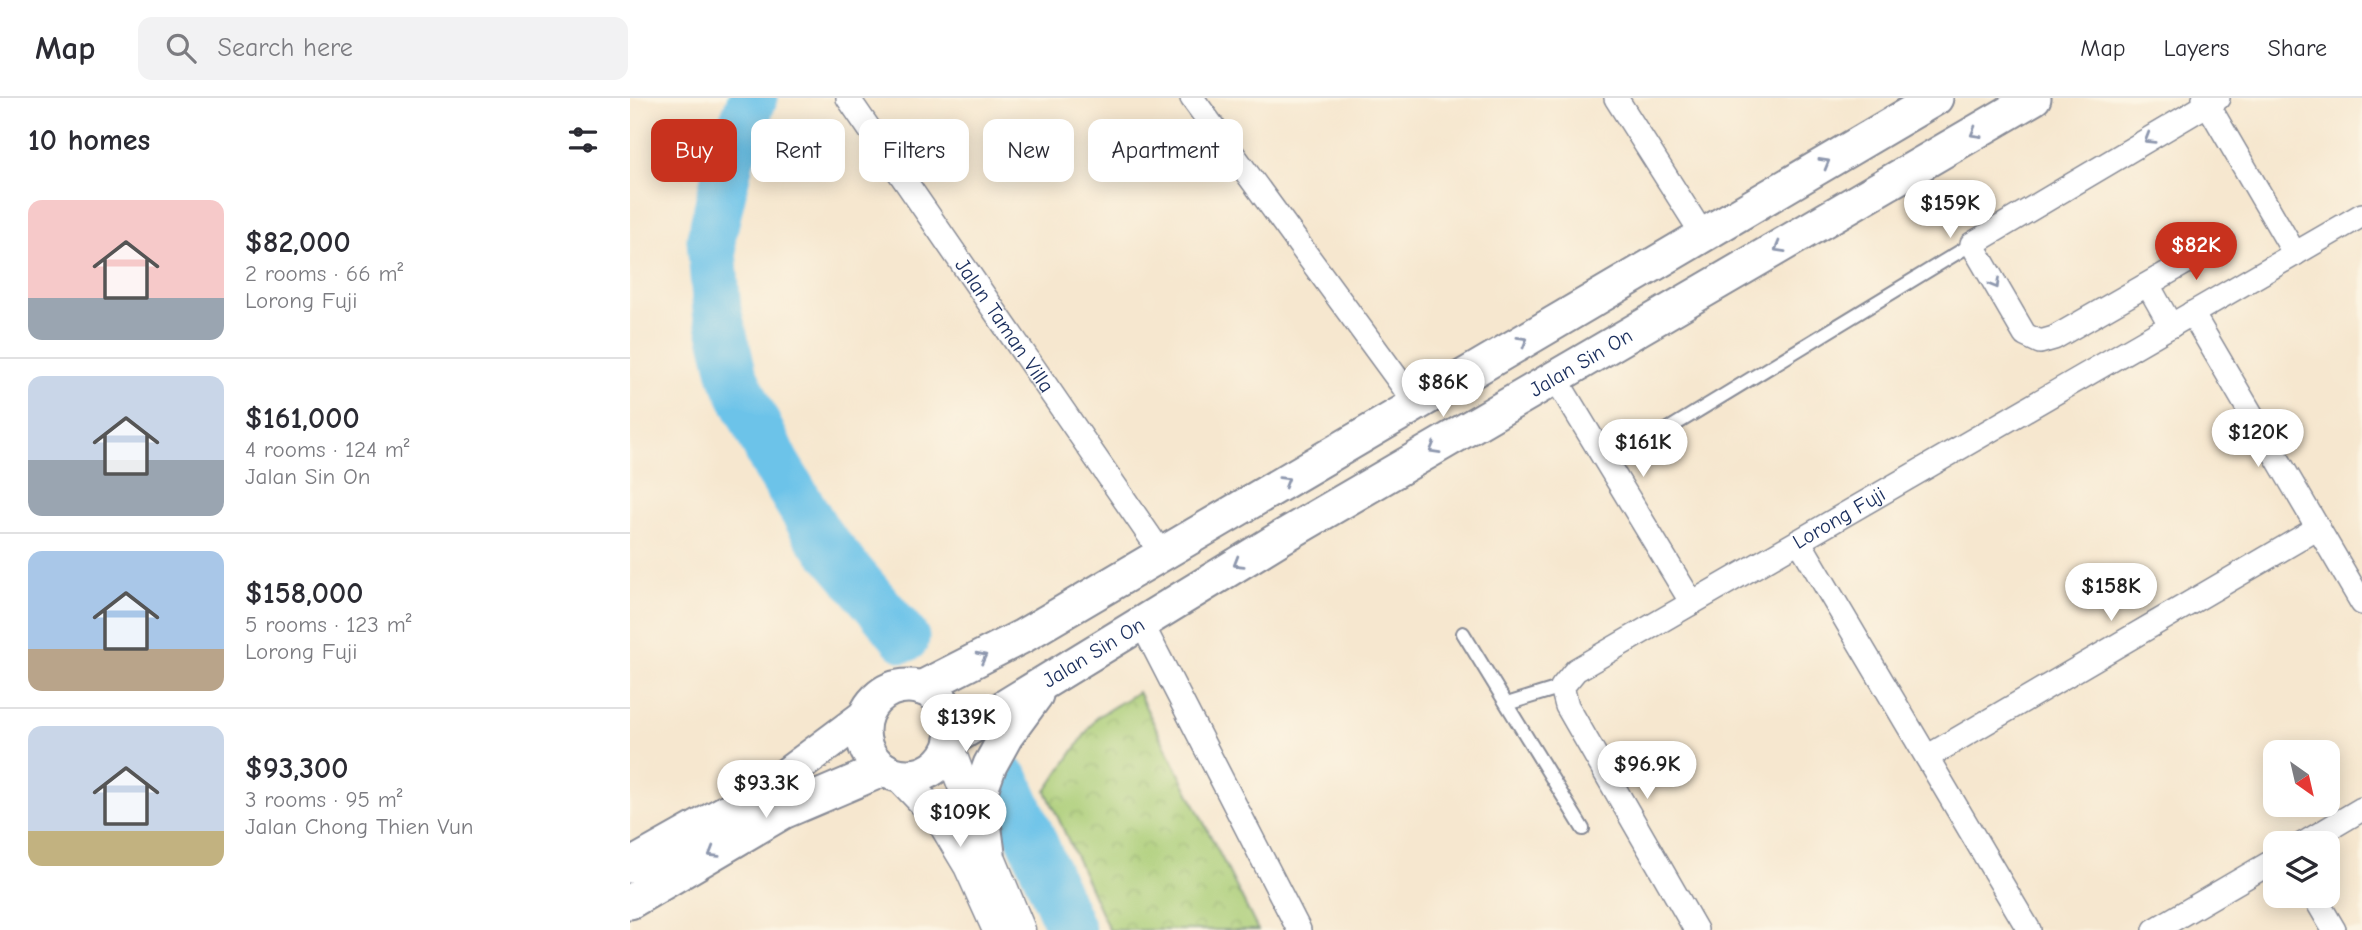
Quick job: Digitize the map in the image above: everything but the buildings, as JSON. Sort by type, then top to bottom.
[{"type":"main road","name":"Jalan Sin On","points":[[951,743],[1045,682],[1282,537],[2034,98]]},
{"type":"main road","points":[[921,688],[1023,636],[1931,99]]},
{"type":"main road","points":[[988,853],[980,793],[990,765],[1006,736],[1045,682]]},
{"type":"main road","points":[[907,686],[921,688],[933,693],[943,702],[953,726],[951,743],[943,758],[933,767],[910,775],[890,771],[873,759],[865,746],[865,716],[871,704],[881,694],[907,686]]},
{"type":"main road","points":[[630,866],[770,787],[865,716]]},
{"type":"main road","points":[[630,902],[783,812],[890,771]]},
{"type":"street","name":"Jalan Taman Villa","points":[[848,98],[1162,554]]},
{"type":"street","points":[[1192,98],[1416,404]]},
{"type":"street","points":[[1616,98],[1703,235]]},
{"type":"street","points":[[2222,241],[2054,338],[2040,342],[2025,335],[1972,244],[2210,100],[2295,254]]},
{"type":"street","name":"Lorong Fuji","points":[[1562,687],[1576,670],[2362,215]]},
{"type":"street","points":[[2148,285],[2171,326]]},
{"type":"street","points":[[2192,313],[2362,603]]},
{"type":"street","points":[[1556,379],[1692,603]]},
{"type":"street","points":[[1927,757],[2318,528]]},
{"type":"street","points":[[1799,541],[2029,930]]},
{"type":"street","points":[[1142,622],[1299,930]]},
{"type":"street","points":[[1562,687],[1567,706],[1696,930]]},
{"type":"street","points":[[951,743],[988,853],[1020,930]]},
{"type":"street","points":[[890,771],[942,821],[969,866],[998,930]]},
{"type":"street","points":[[2325,831],[2362,809]]},
{"type":"street","points":[[2155,930],[2263,867]]},
{"type":"street","points":[[2321,908],[2334,930]]},
{"type":"lane","points":[[1609,465],[1972,244]]},
{"type":"lane","points":[[1463,633],[1583,830]]},
{"type":"lane","points":[[1507,704],[1562,687]]},
{"type":"green space","points":[[1138,692],[1258,930],[1109,930],[1046,791],[1097,717]]},
{"type":"waterway","points":[[753,98],[730,157],[711,239],[717,311],[733,376],[775,463],[819,536],[905,638]]},
{"type":"waterway","points":[[1007,782],[1071,930]]}]
